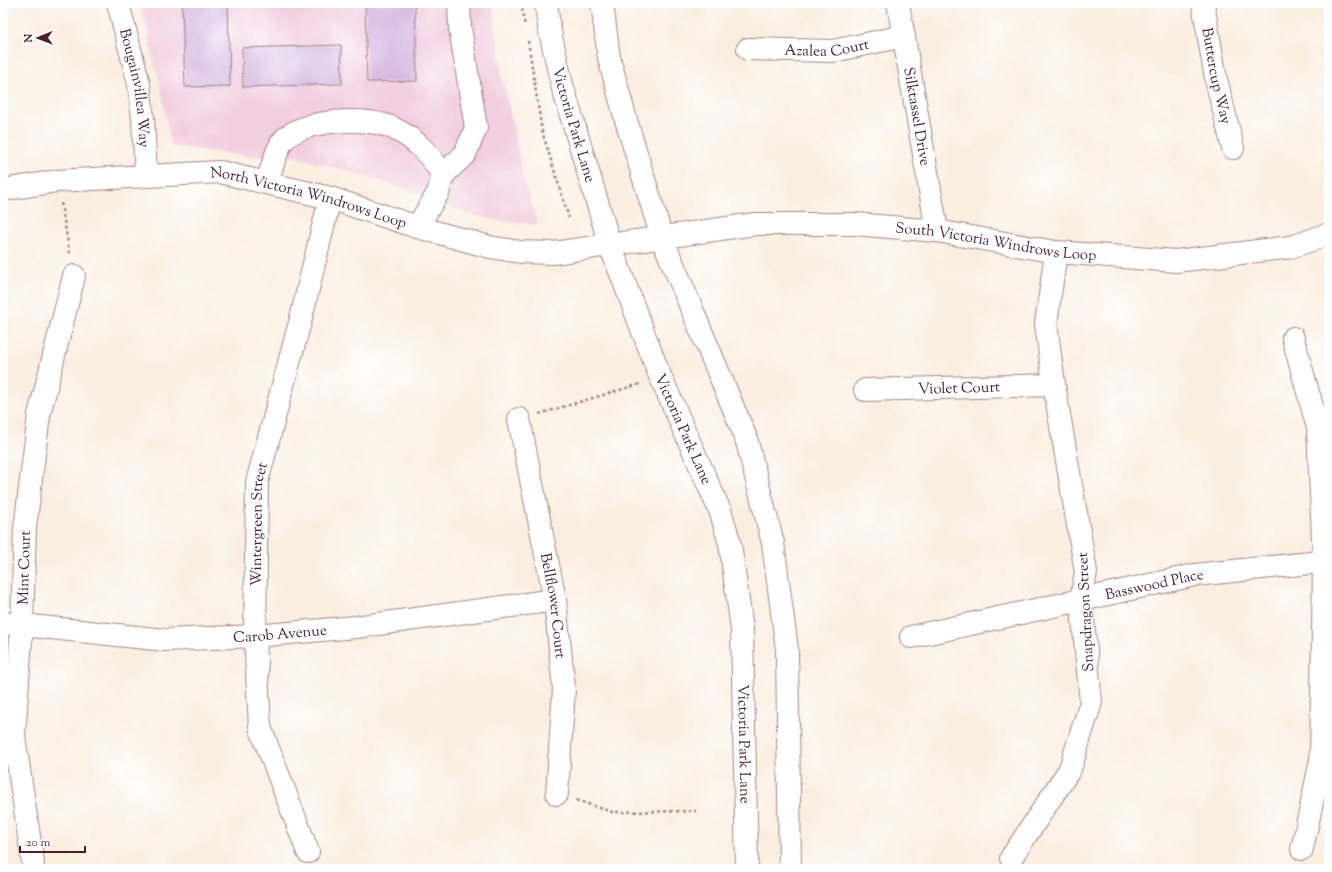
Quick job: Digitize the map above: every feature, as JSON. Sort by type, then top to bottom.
[{"type":"street","name":"Bougainvillea Way","points":[[118,3],[139,84],[143,119],[146,175]]},
{"type":"street","points":[[417,227],[438,193],[443,175],[465,154],[476,128],[460,27],[459,3]]},
{"type":"street","name":"Victoria Park Lane","points":[[546,3],[549,27],[562,85],[610,245],[658,372],[721,513],[730,544],[742,629],[746,869]]},
{"type":"street","points":[[602,3],[609,58],[626,120],[662,238],[746,438],[773,543],[787,650],[790,869]]},
{"type":"street","name":"Silktassel Drive","points":[[898,3],[937,230]]},
{"type":"street","name":"Buttercup Way","points":[[1203,3],[1216,79],[1233,148]]},
{"type":"street","name":"Azalea Court","points":[[748,49],[833,51],[904,36]]},
{"type":"street","points":[[267,182],[282,142],[298,129],[323,122],[376,123],[394,128],[412,139],[428,153],[443,175]]},
{"type":"street","name":"North Victoria Windrows Loop","points":[[3,190],[57,180],[220,172],[330,198],[417,227],[490,247],[521,252],[553,253],[662,238]]},
{"type":"street","name":"Wintergreen Street","points":[[308,852],[260,727],[255,636],[257,482],[300,322],[330,198]]},
{"type":"street","name":"South Victoria Windrows Loop","points":[[662,238],[755,224],[855,224],[937,230],[1056,252],[1176,261],[1291,246],[1329,234]]},
{"type":"street","name":"Snapdragon Street","points":[[1011,858],[1070,769],[1091,702],[1081,599],[1086,572],[1054,385],[1046,324],[1056,252]]},
{"type":"street","name":"Mint Court","points":[[33,864],[14,736],[12,624],[39,415],[74,276]]},
{"type":"street","points":[[1293,338],[1318,428],[1327,562],[1321,760],[1302,850]]},
{"type":"street","name":"Violet Court","points":[[865,390],[1054,385]]},
{"type":"street","name":"Bellflower Court","points":[[520,420],[555,600],[564,689],[557,794]]},
{"type":"street","name":"Basswood Place","points":[[911,637],[1195,575],[1327,562]]},
{"type":"street","name":"Carob Avenue","points":[[12,624],[165,640],[255,636],[356,627],[555,600]]},
{"type":"path","points":[[521,3],[526,30]]},
{"type":"path","points":[[527,38],[542,131],[569,218]]},
{"type":"path","points":[[57,180],[74,276]]},
{"type":"path","points":[[520,420],[641,384]]},
{"type":"path","points":[[557,794],[612,812],[696,811]]},
{"type":"shaded area","points":[[140,3],[493,3],[502,75],[525,184],[538,224],[499,221],[473,215],[403,188],[296,157],[249,156],[171,146],[162,93]]},
{"type":"building","points":[[182,3],[228,3],[230,86],[185,87]]},
{"type":"building","points":[[365,3],[415,3],[417,81],[367,82]]},
{"type":"building","points":[[341,45],[342,84],[243,87],[242,48]]}]
